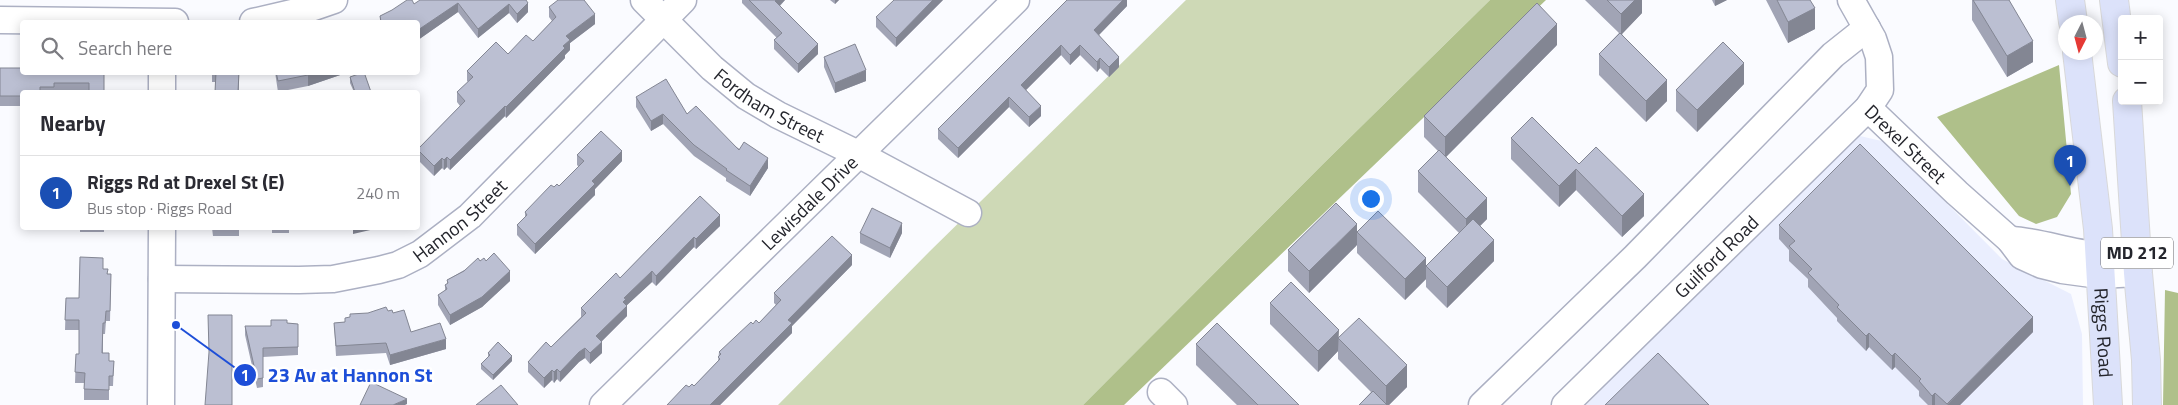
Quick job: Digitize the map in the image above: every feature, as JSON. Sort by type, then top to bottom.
[{"type":"main road","points":[[2070,0],[2072,15]]},
{"type":"main road","points":[[2114,0],[2122,60]]},
{"type":"main road","name":"Riggs Road","points":[[2078,60],[2098,229],[2108,405]]},
{"type":"main road","name":"Riggs Road","points":[[2126,105],[2146,360],[2147,405]]},
{"type":"street","points":[[263,20],[306,10],[334,0]]},
{"type":"street","name":"Fordham Street","points":[[644,0],[712,68],[746,96],[795,124],[860,155],[968,213]]},
{"type":"street","name":"Hannon Street","points":[[162,279],[299,280],[333,278],[398,265],[420,254],[470,216],[683,0]]},
{"type":"street","name":"Lewisdale Drive","points":[[602,405],[860,155],[1016,0]]},
{"type":"street","name":"Drexel Street","points":[[1851,0],[1867,28],[1879,57],[1880,90],[1868,108],[1957,193],[2010,240],[2027,240],[2061,249],[2099,265],[2137,263]]},
{"type":"street","points":[[0,20],[165,17]]},
{"type":"street","points":[[1482,405],[1634,257],[1833,55],[1867,28]]},
{"type":"street","points":[[162,75],[162,90]]},
{"type":"street","name":"Guilford Road","points":[[1565,405],[1868,108]]},
{"type":"street","points":[[161,405],[162,230]]},
{"type":"shaded area","points":[[1860,136],[1886,142],[2002,259],[2071,294],[2082,334],[2083,405],[1586,405],[1738,252]]},
{"type":"green space","points":[[1186,0],[1490,0],[1323,164],[1083,405],[778,405],[930,251]]},
{"type":"green space","points":[[1490,0],[1546,0],[1124,405],[1083,405],[1323,164]]},
{"type":"green space","points":[[2059,65],[2071,194],[2057,217],[2036,224],[2019,216],[1937,117]]},
{"type":"green space","points":[[2165,290],[2178,293],[2178,405],[2163,405]]},
{"type":"building","points":[[407,0],[412,0],[414,4],[420,0],[526,0],[528,3],[517,14],[509,4],[478,29],[458,3],[420,29],[420,20],[381,20],[380,16]]},
{"type":"building","points":[[558,0],[584,0],[595,14],[566,36],[570,40],[563,46],[565,48],[450,160],[447,157],[444,160],[442,158],[434,166],[420,152],[420,147],[465,101],[457,92],[473,77],[467,71],[496,42],[508,54],[526,35],[533,41],[556,17],[549,7]]},
{"type":"building","points":[[749,0],[776,0],[818,44],[798,64],[774,40],[782,33]]},
{"type":"building","points":[[894,0],[933,0],[896,38],[876,17]]},
{"type":"building","points":[[1067,0],[1123,0],[1094,30],[1119,57],[1109,67],[1100,58],[1097,62],[1080,45],[1070,55],[1061,45],[1021,85],[1041,106],[1029,117],[1009,97],[958,148],[938,129]]},
{"type":"building","points":[[1607,0],[1635,0],[1621,14]]},
{"type":"building","points":[[1777,0],[1810,0],[1815,8],[1788,22]]},
{"type":"building","points":[[1973,0],[2009,0],[2033,41],[2007,56]]},
{"type":"building","points":[[1537,3],[1557,24],[1445,137],[1424,116]]},
{"type":"building","points":[[1620,33],[1667,80],[1646,101],[1599,54]]},
{"type":"building","points":[[1723,42],[1744,63],[1697,110],[1676,90]]},
{"type":"building","points":[[855,44],[866,70],[835,83],[824,57]]},
{"type":"building","points":[[0,68],[20,68],[20,75],[104,75],[104,90],[89,90],[89,83],[54,83],[54,87],[40,87],[40,90],[20,90],[20,96],[0,96]]},
{"type":"building","points":[[216,75],[239,75],[238,90],[215,90]]},
{"type":"building","points":[[277,75],[308,75],[278,81]]},
{"type":"building","points":[[365,75],[370,90],[354,90],[350,77]]},
{"type":"building","points":[[666,79],[687,114],[696,106],[739,150],[744,142],[768,158],[750,186],[694,145],[663,114],[651,121],[636,97]]},
{"type":"building","points":[[1532,117],[1579,164],[1596,147],[1644,194],[1622,216],[1576,169],[1559,186],[1511,138]]},
{"type":"building","points":[[601,131],[622,151],[592,181],[595,184],[535,244],[517,225],[527,215],[525,212],[551,185],[554,187],[557,184],[559,186],[584,161],[577,155]]},
{"type":"building","points":[[1860,144],[2033,317],[1947,404],[1935,393],[1932,396],[1919,381],[1921,379],[1895,353],[1892,356],[1869,333],[1866,336],[1837,307],[1839,305],[1808,273],[1812,269],[1789,246],[1795,241],[1779,225]]},
{"type":"building","points":[[1439,150],[1487,198],[1466,219],[1418,171]]},
{"type":"building","points":[[700,196],[720,215],[696,239],[694,237],[656,276],[652,271],[624,298],[626,299],[623,302],[627,306],[596,336],[602,342],[590,353],[585,348],[560,372],[557,369],[554,372],[552,370],[544,378],[528,362],[546,342],[551,347],[586,313],[581,308],[616,273],[620,278]]},
{"type":"building","points":[[1336,203],[1357,224],[1309,271],[1288,250]]},
{"type":"building","points":[[872,208],[902,223],[890,248],[860,233]]},
{"type":"building","points":[[1378,211],[1426,258],[1405,279],[1357,232]]},
{"type":"building","points":[[1473,219],[1494,240],[1447,287],[1426,266]]},
{"type":"building","points":[[832,236],[852,255],[788,320],[792,323],[710,405],[667,405],[686,385],[689,387],[692,384],[694,386],[720,359],[718,357],[721,354],[719,352],[751,322],[753,324],[756,320],[759,323],[781,300],[774,293]]},
{"type":"building","points":[[494,253],[510,271],[482,297],[450,315],[438,295],[447,289],[445,285],[448,283],[447,280],[464,271],[478,258],[480,261],[484,258],[486,261]]},
{"type":"building","points":[[80,257],[103,258],[103,269],[108,269],[107,274],[111,274],[110,311],[106,311],[105,323],[103,323],[102,353],[109,353],[109,361],[114,361],[113,376],[109,376],[109,390],[84,389],[85,373],[75,372],[76,354],[79,354],[79,320],[65,320],[66,298],[79,298]]},
{"type":"building","points":[[1291,282],[1339,330],[1318,351],[1270,303]]},
{"type":"building","points":[[386,307],[388,311],[392,310],[393,313],[404,310],[411,332],[440,323],[446,339],[390,355],[386,343],[336,346],[334,323],[345,322],[345,318],[350,317],[350,314],[368,313]]},
{"type":"building","points":[[208,315],[232,315],[232,405],[205,405],[209,352]]},
{"type":"building","points":[[1359,318],[1407,365],[1386,386],[1338,338]]},
{"type":"building","points":[[271,320],[287,320],[287,323],[298,324],[298,347],[263,348],[263,378],[257,379],[245,326],[271,326]]},
{"type":"building","points":[[1217,323],[1299,405],[1258,405],[1196,344]]},
{"type":"building","points":[[498,342],[512,356],[493,375],[481,364],[490,355],[488,353]]},
{"type":"building","points":[[1658,353],[1709,405],[1605,405]]},
{"type":"building","points":[[371,382],[407,399],[393,405],[360,405]]},
{"type":"building","points":[[501,385],[518,405],[476,405]]},
{"type":"building","points":[[1373,391],[1387,405],[1359,405]]},
{"type":"place","name":"Riggs Rd at Drexel St (E)","points":[[2070,186]]},
{"type":"place","name":"23 Av at Hannon St","points":[[176,325]]}]
